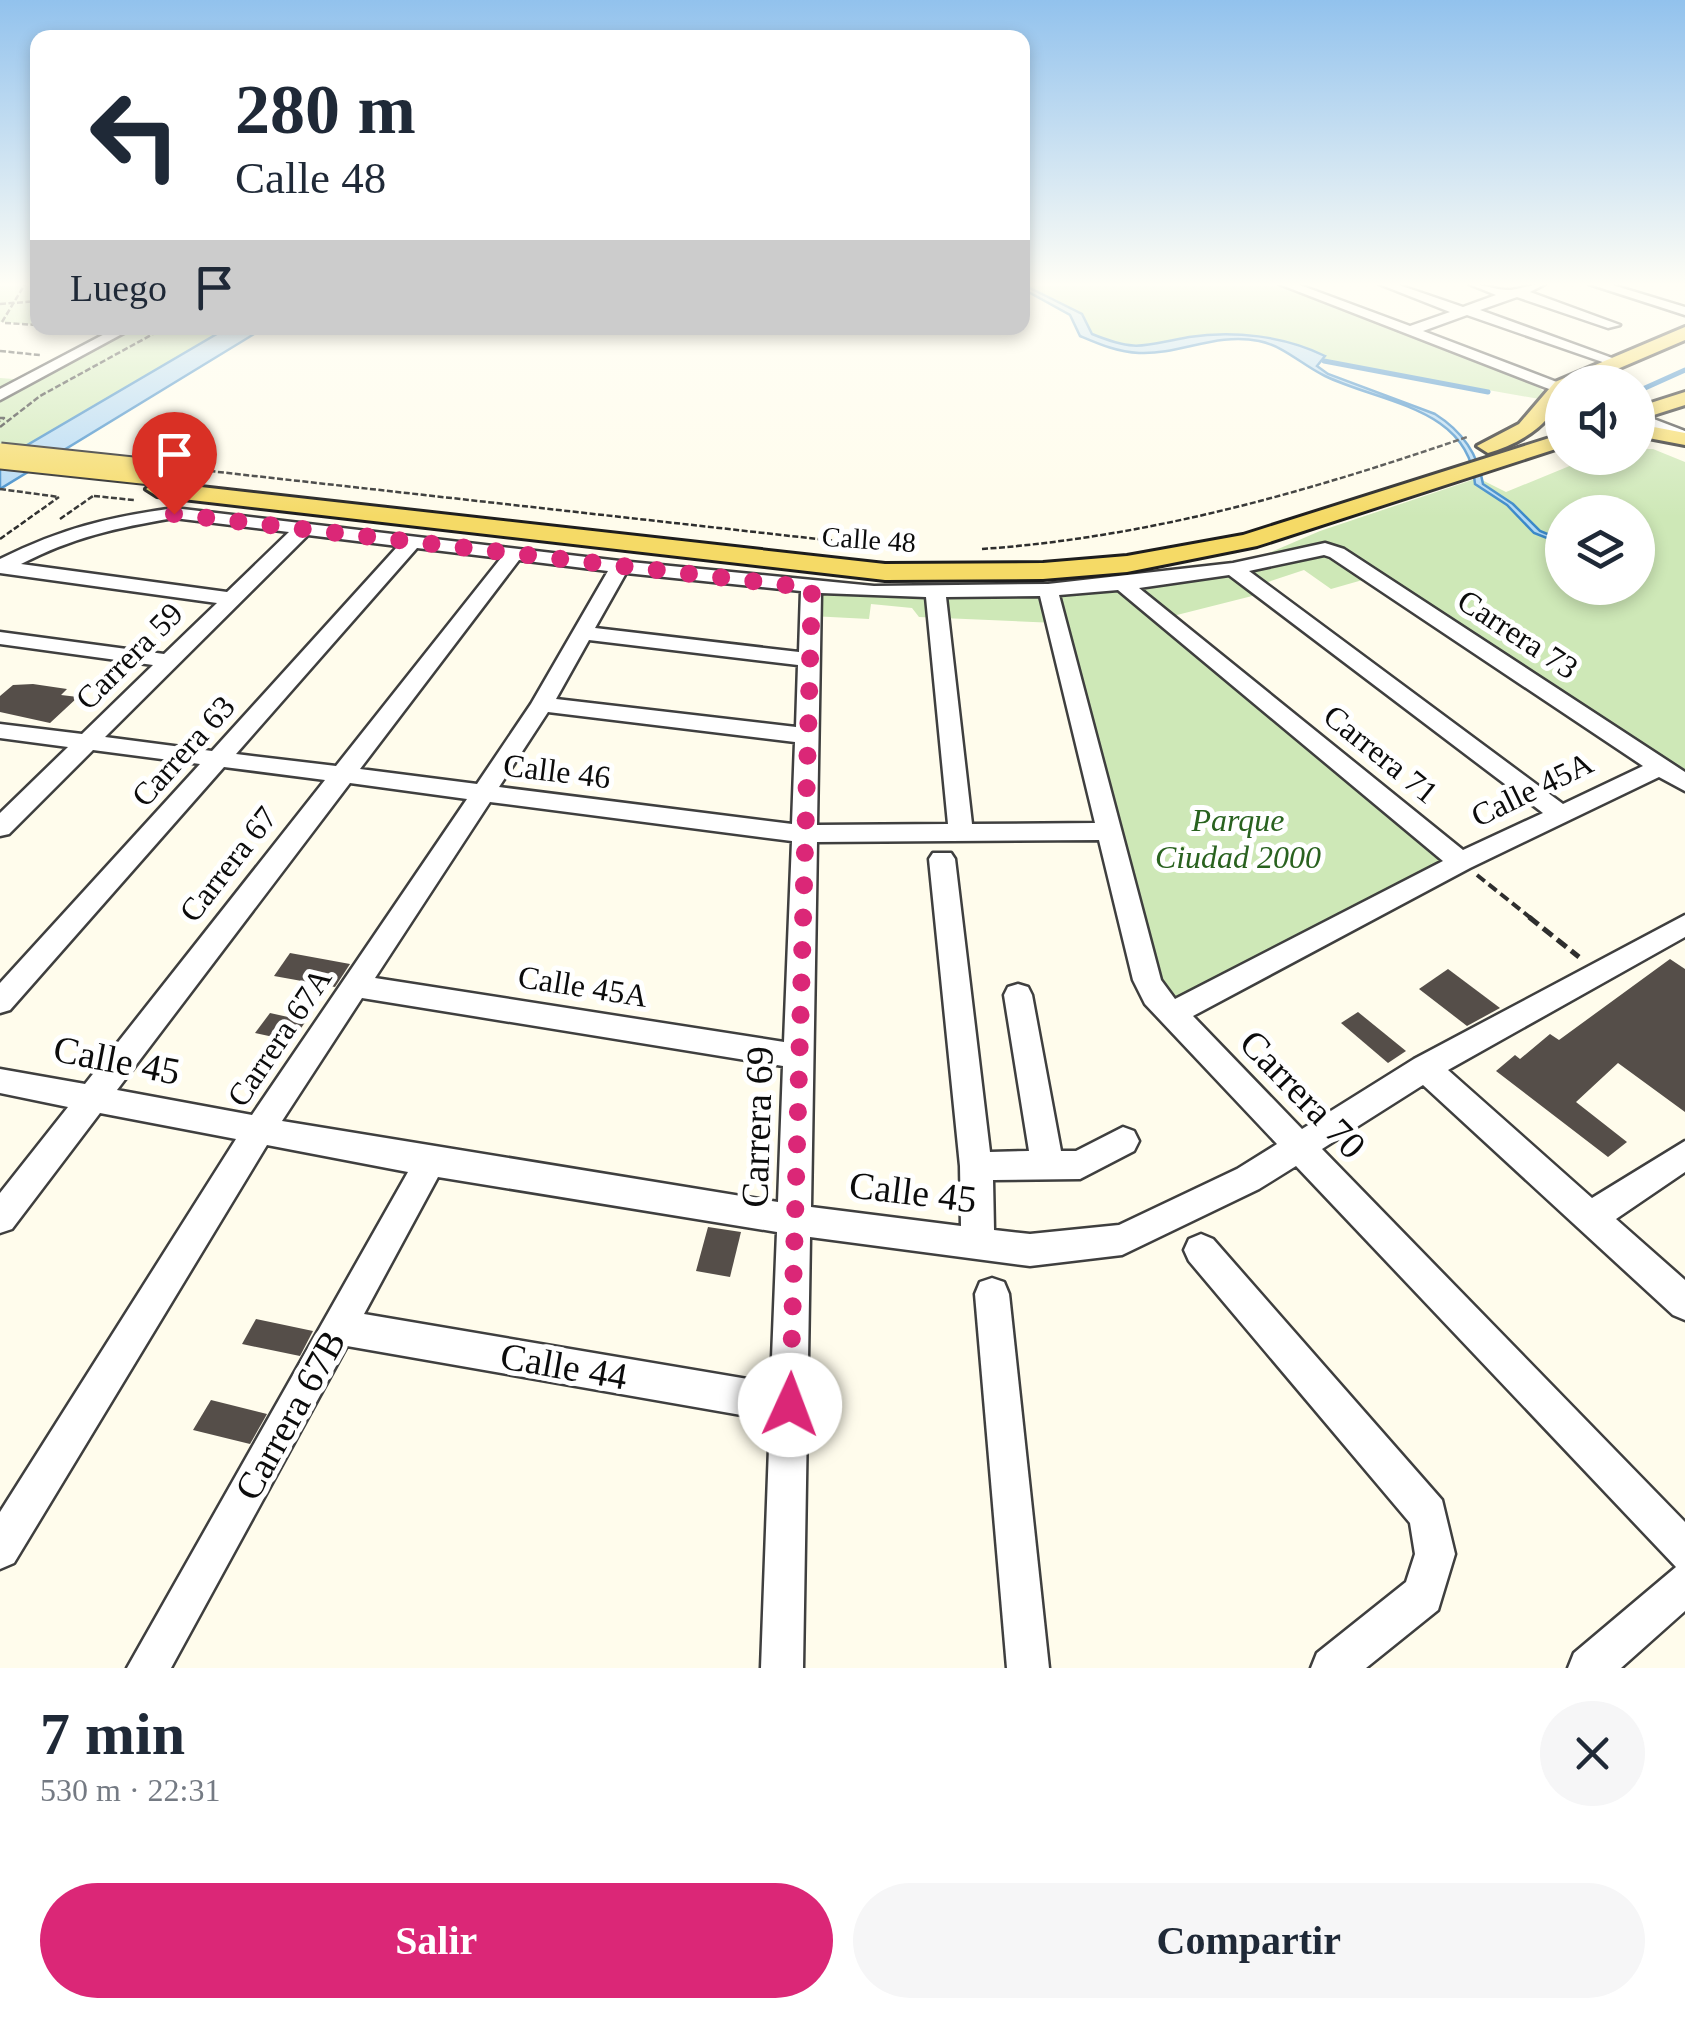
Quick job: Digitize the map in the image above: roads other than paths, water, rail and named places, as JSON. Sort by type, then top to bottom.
[{"type":"main road","name":"Calle 48","points":[[1612,365],[1618,362]]},
{"type":"main road","points":[[1525,375],[1545,391]]},
{"type":"main road","points":[[1655,410],[1682,401]]},
{"type":"main road","name":"Calle 48","points":[[0,456],[187,472],[1042,572],[1227,527],[1514,438],[1545,408]]},
{"type":"main road","points":[[1655,433],[1685,438]]},
{"type":"main road","name":"Calle 48","points":[[0,472],[746,559],[885,572],[1042,572],[1127,564],[1248,541],[1545,446]]},
{"type":"main road","points":[[746,559],[812,588],[885,572]]},
{"type":"street","points":[[0,395],[62,362]]},
{"type":"street","points":[[1491,362],[1525,375]]},
{"type":"street","points":[[1655,424],[1685,438]]},
{"type":"street","name":"Calle 48","points":[[0,567],[55,539],[96,525],[174,514],[812,588],[936,593],[1042,572],[1122,584],[1232,569],[1313,552]]},
{"type":"street","name":"Carrera 59","points":[[0,828],[303,529]]},
{"type":"street","name":"Carrera 63","points":[[0,1002],[412,542]]},
{"type":"street","name":"Carrera 73","points":[[1313,552],[1337,554],[1685,783]]},
{"type":"street","name":"Carrera 67","points":[[0,1218],[514,554]]},
{"type":"street","points":[[0,567],[233,599]]},
{"type":"street","name":"Carrera 67A","points":[[0,1549],[259,1130],[485,795],[620,567]]},
{"type":"street","points":[[1232,569],[1559,813]]},
{"type":"street","name":"Carrera 70","points":[[1042,572],[1147,980],[1170,1015],[1685,1551]]},
{"type":"street","name":"Carrera 71","points":[[1122,584],[1461,862]]},
{"type":"street","name":"Carrera 69","points":[[782,1668],[812,588]]},
{"type":"street","points":[[936,593],[961,833]]},
{"type":"street","points":[[582,632],[811,660]]},
{"type":"street","points":[[0,638],[170,661]]},
{"type":"street","points":[[542,704],[808,736]]},
{"type":"street","name":"Calle 46","points":[[0,731],[806,834],[1108,831]]},
{"type":"street","name":"Calle 45A","points":[[1170,1015],[1461,862],[1660,767]]},
{"type":"street","points":[[942,859],[976,1166],[978,1243]]},
{"type":"street","name":"Calle 45","points":[[0,1082],[430,1162],[795,1220],[1030,1250],[1122,1240],[1248,1179],[1424,1068],[1685,925]]},
{"type":"street","name":"Calle 45A","points":[[356,986],[799,1056]]},
{"type":"street","points":[[1018,995],[1048,1168]]},
{"type":"street","points":[[1424,1068],[1685,1302]]},
{"type":"street","points":[[976,1166],[1080,1165],[1124,1141]]},
{"type":"street","points":[[1591,1217],[1685,1155]]},
{"type":"street","name":"Carrera 67B","points":[[148,1668],[430,1162]]},
{"type":"street","points":[[1202,1250],[1428,1514],[1435,1554],[1423,1595],[1332,1668]]},
{"type":"street","points":[[992,1294],[1028,1668]]},
{"type":"street","name":"Calle 44","points":[[339,1326],[790,1405]]},
{"type":"street","points":[[1589,1668],[1685,1584]]},
{"type":"water","points":[[169,362],[209,362],[0,489],[0,461]]},
{"type":"water","points":[[1302,362],[1320,362],[1317,366],[1328,374],[1445,421],[1473,453],[1483,484],[1513,504],[1545,537],[1534,533],[1507,505],[1475,484],[1469,458],[1457,438],[1440,423],[1419,411],[1347,385]]},
{"type":"waterway","points":[[1328,362],[1488,392]]},
{"type":"waterway","points":[[1655,384],[1685,370]]},
{"type":"park label","name":"Parque Ciudad 2000","points":[[1238,838]]}]
